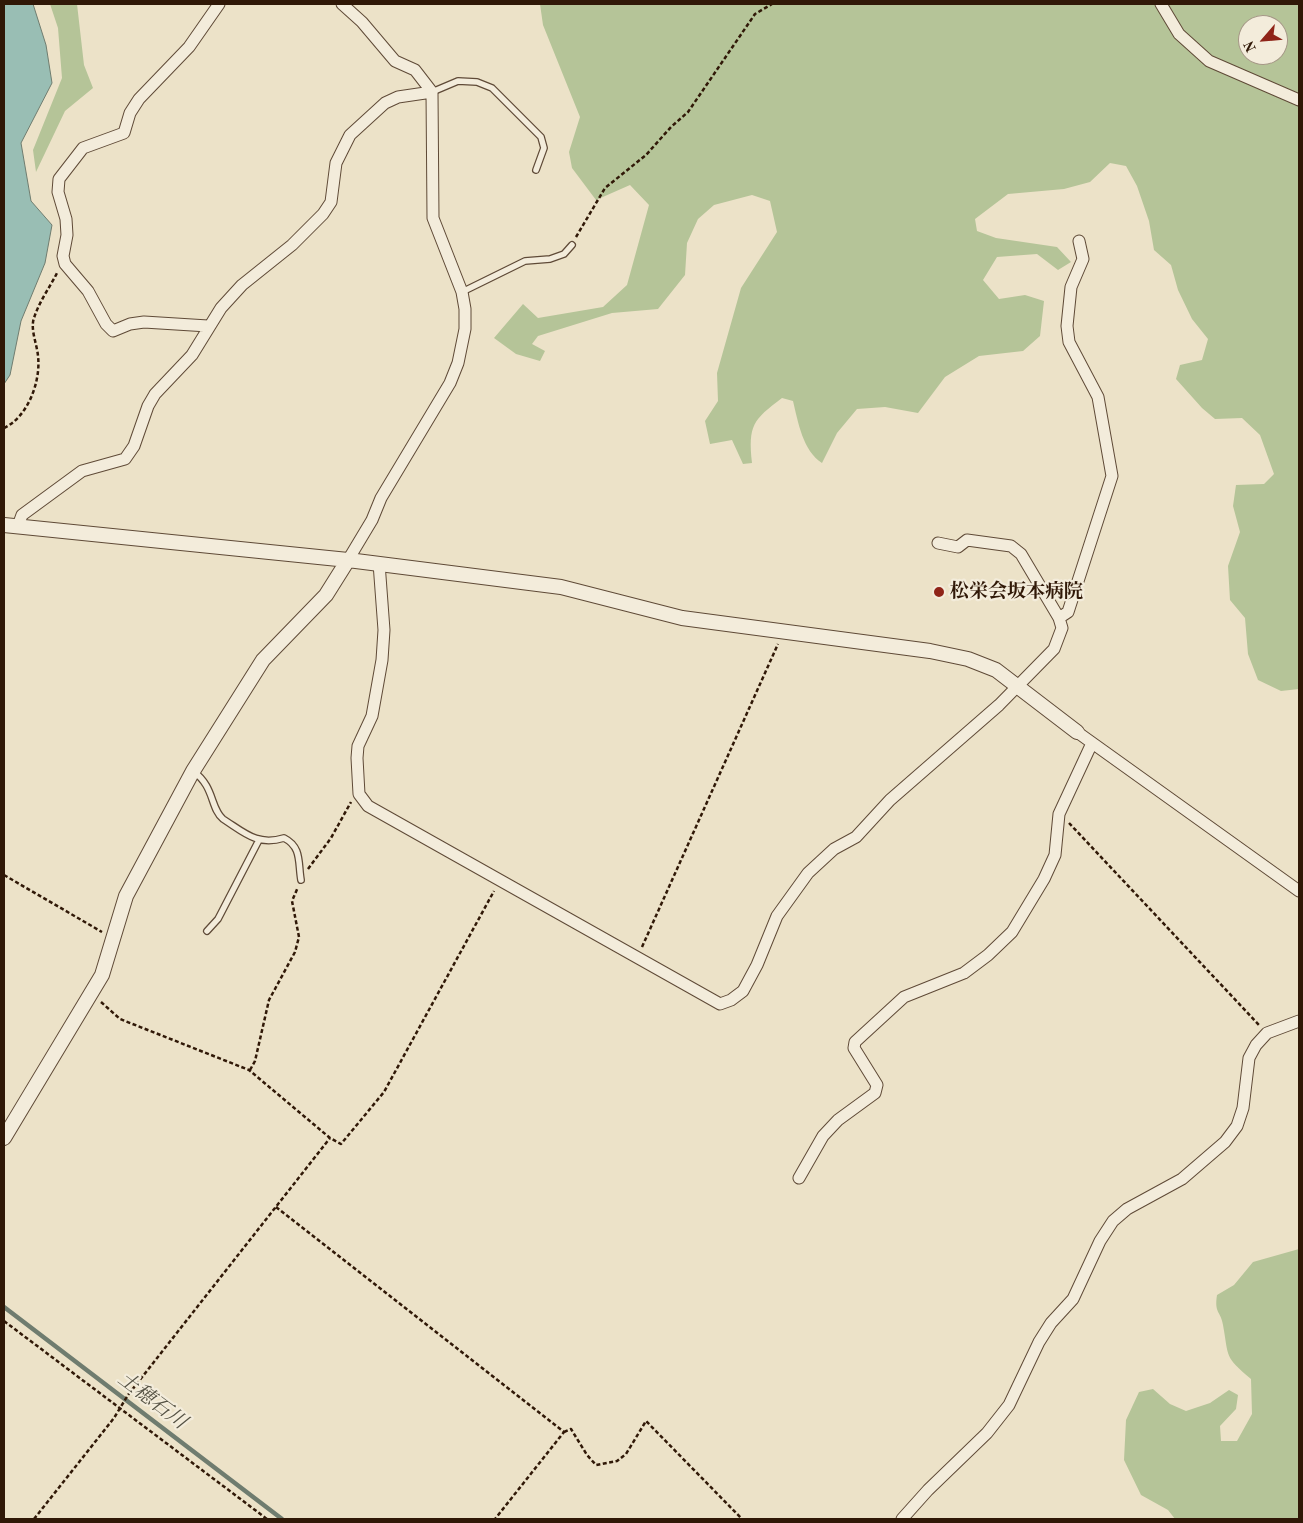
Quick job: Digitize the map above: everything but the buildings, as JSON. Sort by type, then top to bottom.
[{"type":"street","points":[[208,326],[144,322],[130,324],[113,331],[106,324],[88,291],[65,264],[63,256],[67,235],[66,219],[58,192],[59,179],[83,148],[124,133],[130,113],[139,100],[189,47],[219,4]]},
{"type":"street","points":[[4,1138],[102,975],[126,896],[193,771],[263,660],[326,595],[372,520],[381,498],[450,383],[458,363],[465,329],[462,292],[433,218],[432,92],[415,70],[395,61],[362,22],[342,4]]},
{"type":"street","points":[[1161,4],[1178,34],[1209,61],[1299,100]]},
{"type":"street","points":[[11,525],[82,471],[125,459],[134,446],[148,406],[156,394],[192,355],[208,326],[221,308],[242,285],[292,244],[322,214],[331,202],[336,163],[350,135],[386,103],[398,97],[432,92]]},
{"type":"street","points":[[1059,618],[1068,612],[1112,476],[1098,396],[1069,342],[1067,326],[1071,287],[1083,258],[1079,241]]},
{"type":"street","points":[[11,525],[348,560],[561,587],[682,618],[930,651],[968,659],[996,670],[1018,685],[1092,743],[1299,891]]},
{"type":"street","points":[[379,564],[384,630],[382,660],[372,716],[358,746],[359,794],[368,806],[720,1004],[731,1000],[743,990],[757,965],[777,916],[808,873],[834,849],[856,837],[890,800],[932,767],[999,705],[1054,649],[1062,628],[1059,618],[1020,554],[1011,546],[967,540],[958,547],[938,543]]},
{"type":"street","points":[[799,1178],[823,1136],[838,1120],[875,1092],[877,1085],[854,1048],[855,1042],[904,997],[964,973],[988,955],[1012,932],[1044,879],[1054,855],[1059,814],[1092,743]]},
{"type":"street","points":[[902,1519],[928,1490],[987,1433],[1009,1404],[1039,1342],[1051,1323],[1072,1299],[1100,1241],[1113,1221],[1127,1209],[1182,1179],[1225,1142],[1237,1126],[1243,1108],[1248,1058],[1256,1045],[1267,1033],[1299,1022]]},
{"type":"lane","points":[[432,92],[458,81],[477,82],[492,88],[541,137],[544,148],[536,170]]},
{"type":"lane","points":[[462,292],[525,261],[550,259],[564,254],[572,244]]},
{"type":"lane","points":[[193,771],[208,786],[218,815],[258,840],[268,842],[284,838],[291,842],[300,860],[300,880]]},
{"type":"lane","points":[[207,931],[218,919],[258,840]]},
{"type":"path","points":[[572,244],[604,188],[640,160],[671,126],[688,112],[755,14],[772,4]]},
{"type":"path","points":[[4,428],[11,425],[26,407],[38,376],[34,319],[59,269],[65,264]]},
{"type":"path","points":[[637,957],[779,643],[779,631]]},
{"type":"path","points":[[250,1070],[255,1061],[269,1000],[295,952],[299,936],[292,901],[300,880],[331,838],[352,800],[359,794]]},
{"type":"path","points":[[1059,814],[1267,1033]]},
{"type":"path","points":[[4,874],[103,933],[113,935]]},
{"type":"path","points":[[92,994],[120,1019],[250,1070],[330,1138],[341,1144],[384,1092],[500,881]]},
{"type":"path","points":[[34,1519],[330,1138]]},
{"type":"path","points":[[276,1207],[564,1432]]},
{"type":"path","points":[[4,1321],[266,1519]]},
{"type":"path","points":[[495,1519],[564,1432],[572,1429],[587,1455],[596,1465],[617,1461],[626,1454],[646,1422],[742,1519]]},
{"type":"green space","points":[[50,4],[77,4],[84,65],[93,88],[65,111],[36,172],[33,150],[62,78],[58,28]]},
{"type":"green space","points":[[540,4],[1299,4],[1299,689],[1281,691],[1258,680],[1248,654],[1245,618],[1230,600],[1228,566],[1240,532],[1233,506],[1236,485],[1264,484],[1274,474],[1260,435],[1242,418],[1215,419],[1202,408],[1176,379],[1180,365],[1202,360],[1208,339],[1192,319],[1178,290],[1171,265],[1154,250],[1149,221],[1137,186],[1126,166],[1110,163],[1090,182],[1064,189],[1008,194],[975,219],[977,231],[996,238],[1057,247],[1071,262],[1058,270],[1037,254],[997,257],[983,280],[999,299],[1025,295],[1044,301],[1040,336],[1023,351],[979,356],[945,377],[918,413],[885,407],[857,409],[837,433],[822,463],[806,444],[799,427],[793,401],[782,398],[765,412],[755,424],[751,440],[752,463],[743,464],[732,440],[710,444],[705,421],[718,401],[717,373],[741,288],[777,232],[770,201],[752,195],[714,205],[698,219],[687,243],[685,275],[658,309],[612,313],[538,336],[532,344],[545,351],[540,361],[516,354],[494,338],[523,304],[538,318],[603,307],[627,285],[649,205],[630,185],[596,200],[572,168],[569,152],[580,117],[543,25]]},
{"type":"green space","points":[[1299,1249],[1299,1519],[1175,1519],[1168,1510],[1141,1495],[1124,1460],[1126,1420],[1139,1392],[1153,1389],[1170,1404],[1186,1411],[1210,1403],[1229,1390],[1238,1395],[1236,1409],[1220,1426],[1221,1441],[1237,1441],[1252,1414],[1251,1379],[1236,1366],[1229,1356],[1222,1320],[1217,1309],[1217,1295],[1234,1285],[1253,1262]]},
{"type":"water","points":[[4,4],[33,4],[46,45],[52,83],[21,143],[31,201],[52,225],[45,263],[21,321],[10,375],[4,384]]},
{"type":"waterway","name":"土穂石川","points":[[4,1307],[282,1519]]},
{"type":"place","name":"松栄会坂本病院","points":[[939,592]]}]
